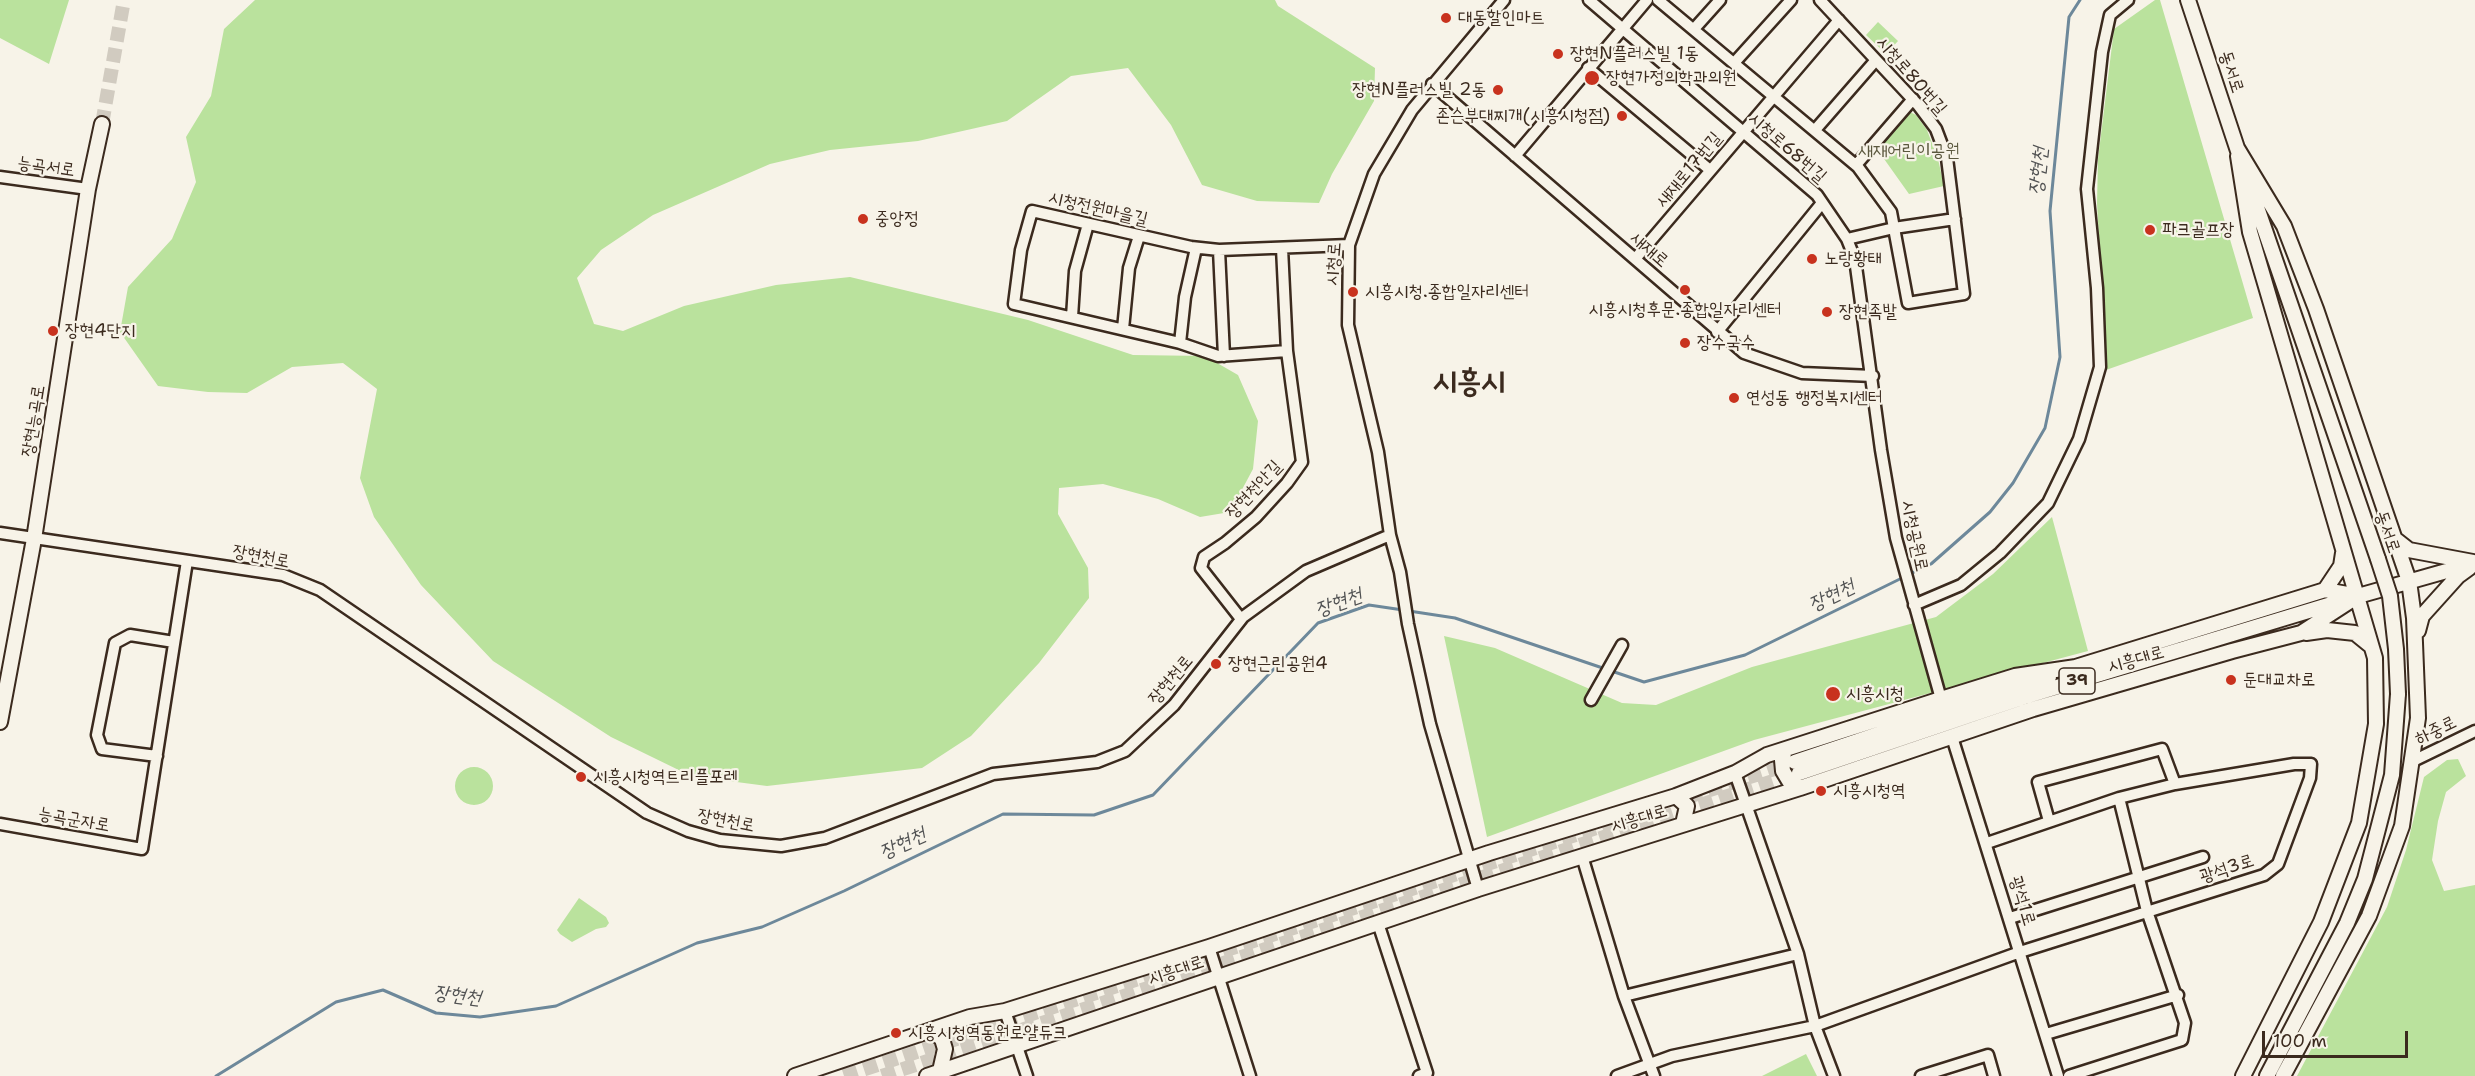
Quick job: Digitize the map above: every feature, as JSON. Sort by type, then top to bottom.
[{"type":"main road","name":"동서로","points":[[2188,0],[2390,596],[2396,649],[2398,694],[2392,775],[2365,879],[2347,923],[2267,1076]]},
{"type":"main road","name":"장현능곡로","points":[[0,722],[34,539],[88,189],[102,124]]},
{"type":"main road","points":[[2237,147],[2284,226],[2316,309],[2409,581],[2415,645],[2418,718],[2402,826],[2369,916],[2283,1076]]},
{"type":"main road","points":[[2237,147],[2250,232],[2375,658],[2376,724],[2359,823],[2321,922],[2243,1076]]},
{"type":"main road","points":[[2395,540],[2409,550],[2475,563]]},
{"type":"main road","points":[[2325,590],[2342,566],[2344,548]]},
{"type":"main road","points":[[2415,645],[2422,616],[2458,576],[2475,563]]},
{"type":"main road","name":"시흥대로","points":[[2358,596],[2325,590],[2076,667],[1797,768],[2358,596],[2475,563]]},
{"type":"main road","name":"시흥대로","points":[[933,1074],[1478,889],[1800,788],[2033,709],[2301,633],[2358,596]]},
{"type":"main road","points":[[2301,633],[2327,630],[2355,633],[2372,647]]},
{"type":"main road","name":"시흥대로","points":[[795,1076],[970,1017],[1005,1011],[1209,947],[1469,859],[1676,796],[1735,772],[1767,755],[1941,699],[2015,676],[2076,667]]},
{"type":"main road","points":[[1785,750],[1782,760],[1783,771],[1789,781],[1800,788]]},
{"type":"main road","points":[[1676,796],[1687,807],[1683,824]]},
{"type":"main road","points":[[933,1030],[942,1039],[945,1049],[933,1074]]},
{"type":"street","name":"시청로","points":[[1478,889],[1430,724],[1408,624],[1400,572],[1390,535],[1378,452],[1348,324],[1349,245],[1374,174],[1412,110],[1504,0]]},
{"type":"street","name":"시청로68번길","points":[[1589,0],[1817,195],[1847,239],[1855,259],[1873,376]]},
{"type":"street","points":[[1515,156],[1647,0]]},
{"type":"street","points":[[1658,0],[1856,165],[1891,212],[1894,228]]},
{"type":"street","points":[[1694,29],[1720,0]]},
{"type":"street","points":[[1734,63],[1791,0]]},
{"type":"street","name":"시청로80번길","points":[[1820,0],[1913,99],[1936,129],[1947,158],[1964,294],[1908,303],[1894,228]]},
{"type":"street","points":[[1912,599],[1962,585],[2000,553],[2048,503],[2079,439],[2100,367],[2097,288],[2087,189],[2099,75],[2110,15],[2128,0]]},
{"type":"street","name":"새재로17번길","points":[[1635,260],[1839,20]]},
{"type":"street","points":[[1815,130],[1876,60]]},
{"type":"street","points":[[1588,68],[1710,170]]},
{"type":"street","name":"새재로","points":[[1432,84],[1744,353],[1802,374],[1873,376]]},
{"type":"street","points":[[1856,165],[1913,99]]},
{"type":"street","name":"능곡서로","points":[[0,177],[88,189]]},
{"type":"street","points":[[1717,332],[1822,203]]},
{"type":"street","name":"시청전원마을길","points":[[1287,351],[1218,356],[1180,343],[1014,304],[1021,250],[1032,212],[1196,248],[1219,250],[1349,245]]},
{"type":"street","points":[[1847,239],[1894,228],[1955,219]]},
{"type":"street","points":[[1072,317],[1075,271],[1088,224]]},
{"type":"street","points":[[1123,329],[1129,268],[1139,236]]},
{"type":"street","points":[[1180,343],[1185,297],[1196,248]]},
{"type":"street","name":"장현천안길","points":[[1241,619],[1201,568],[1204,557],[1256,517],[1287,483],[1302,462],[1287,351],[1282,248]]},
{"type":"street","points":[[1219,250],[1224,356]]},
{"type":"street","name":"시청공원로","points":[[1873,376],[1881,450],[1896,538],[1941,699]]},
{"type":"street","name":"장현천로","points":[[0,533],[284,575],[320,590],[647,813],[688,831],[720,840],[781,846],[825,838],[993,774],[1098,762],[1125,751],[1174,705],[1241,619],[1306,571],[1390,535]]},
{"type":"street","points":[[174,642],[130,635],[115,643],[97,735],[102,749],[157,756],[187,561]]},
{"type":"street","points":[[1591,700],[1622,645]]},
{"type":"street","name":"하중로","points":[[2411,762],[2475,731]]},
{"type":"street","name":"광석1로","points":[[1952,736],[2058,1076]]},
{"type":"street","points":[[1987,843],[2119,798],[2175,784],[2162,749],[2038,782],[2049,821]]},
{"type":"street","name":"능곡군자로","points":[[0,824],[142,849],[157,756]]},
{"type":"street","name":"광석3로","points":[[1617,1076],[1650,1062],[1815,1026],[2020,952],[2264,875],[2278,864],[2310,778],[2311,764],[2294,764],[2175,784]]},
{"type":"street","points":[[1735,772],[1798,954],[1815,1026],[1834,1076]]},
{"type":"street","points":[[2069,1076],[2182,1040],[2185,1023],[2178,996],[2147,911],[2119,798]]},
{"type":"street","points":[[1582,856],[1624,996],[1654,1076]]},
{"type":"street","points":[[2010,918],[2203,856]]},
{"type":"street","points":[[1378,923],[1425,1075]]},
{"type":"street","points":[[1209,947],[1250,1076]]},
{"type":"street","points":[[1624,996],[1798,954]]},
{"type":"street","points":[[2046,1034],[2178,996]]},
{"type":"street","points":[[1005,1011],[1027,1076]]},
{"type":"street","points":[[1921,1076],[1988,1055],[1994,1076]]},
{"type":"green space","points":[[0,0],[69,0],[49,64],[0,38]]},
{"type":"green space","points":[[255,0],[1275,0],[1278,6],[1375,68],[1374,101],[1332,174],[1319,203],[1257,201],[1202,185],[1171,125],[1128,68],[1071,76],[1007,121],[918,141],[830,150],[770,164],[653,215],[601,250],[577,278],[594,324],[623,331],[684,306],[776,285],[850,277],[1028,320],[1133,355],[1205,356],[1238,375],[1258,421],[1253,469],[1230,512],[1200,517],[1158,499],[1103,484],[1059,488],[1058,514],[1088,568],[1089,598],[1039,663],[971,736],[922,768],[767,786],[691,776],[611,737],[493,661],[421,585],[374,517],[360,478],[377,389],[343,363],[292,367],[247,393],[208,392],[158,386],[120,332],[128,287],[172,239],[196,182],[186,137],[211,96],[224,29]]},
{"type":"green space","points":[[2155,0],[2160,0],[2253,318],[2106,370],[2097,203],[2098,159],[2114,29]]},
{"type":"green space","points":[[1878,22],[1898,41],[1886,54],[1866,35]]},
{"type":"green space","name":"새재어린이공원","points":[[1908,111],[1916,115],[1927,130],[1938,159],[1944,186],[1909,194],[1877,149]]},
{"type":"green space","points":[[2052,517],[2088,651],[1754,740],[1487,837],[1444,636],[1495,648],[1622,703],[1656,705],[1752,667],[1936,617],[1993,574]]},
{"type":"green space","points":[[2458,759],[2466,776],[2446,792],[2438,821],[2432,860],[2444,891],[2475,885],[2475,1076],[2297,1076],[2387,907],[2406,850],[2424,777],[2447,760]]},
{"type":"green space","points":[[474,767],[488,772],[493,786],[488,800],[474,805],[460,800],[455,786],[460,772]]},
{"type":"green space","points":[[579,898],[606,917],[609,923],[606,927],[596,929],[572,942],[557,930]]},
{"type":"green space","points":[[1806,1054],[1817,1076],[1762,1076]]},
{"type":"waterway","name":"장현천","points":[[1910,574],[1931,564],[1990,512],[2013,483],[2045,428],[2060,357],[2050,211],[2069,17],[2080,0]]},
{"type":"waterway","name":"장현천","points":[[1409,611],[1455,618],[1644,682],[1745,655],[1904,577]]},
{"type":"waterway","name":"장현천","points":[[216,1076],[336,1002],[383,990],[436,1013],[480,1017],[556,1006],[697,943],[762,927],[844,891],[1003,814],[1094,815],[1153,795],[1318,623],[1369,605],[1403,610]]},
{"type":"tunnel","points":[[102,124],[124,0]]},
{"type":"tunnel","points":[[1688,797],[1793,763]]},
{"type":"tunnel","points":[[882,1076],[1797,773]]},
{"type":"tunnel","points":[[844,1076],[1627,818]]},
{"type":"place","name":"대동할인마트","points":[[1446,18]]},
{"type":"place","name":"장현N플러스빌 1동","points":[[1558,54]]},
{"type":"place","name":"장현가정의학과의원","points":[[1592,78]]},
{"type":"place","name":"장현N플러스빌 2동","points":[[1498,90]]},
{"type":"place","name":"존슨부대찌개(시흥시청점)","points":[[1622,116]]},
{"type":"place","name":"중앙정","points":[[863,219]]},
{"type":"place","name":"파크골프장","points":[[2150,230]]},
{"type":"place","name":"노랑황태","points":[[1812,259]]},
{"type":"place","name":"시흥시청후문.종합일자리센터","points":[[1685,290]]},
{"type":"place","name":"시흥시청.종합일자리센터","points":[[1353,292]]},
{"type":"place","name":"장현족발","points":[[1827,312]]},
{"type":"place","name":"장현4단지","points":[[53,331]]},
{"type":"place","name":"장수국수","points":[[1685,343]]},
{"type":"place","name":"연성동 행정복지센터","points":[[1734,398]]},
{"type":"place","name":"장현근린공원4","points":[[1216,664]]},
{"type":"place","name":"둔대교차로","points":[[2231,680]]},
{"type":"place","name":"시흥시청","points":[[1833,694]]},
{"type":"place","name":"시흥시청역트리플포레","points":[[581,777]]},
{"type":"place","name":"시흥시청역","points":[[1821,791]]},
{"type":"place","name":"시흥시청역동원로얄듀크","points":[[896,1033]]},
{"type":"district","name":"시흥시","points":[[1469,383]]}]
